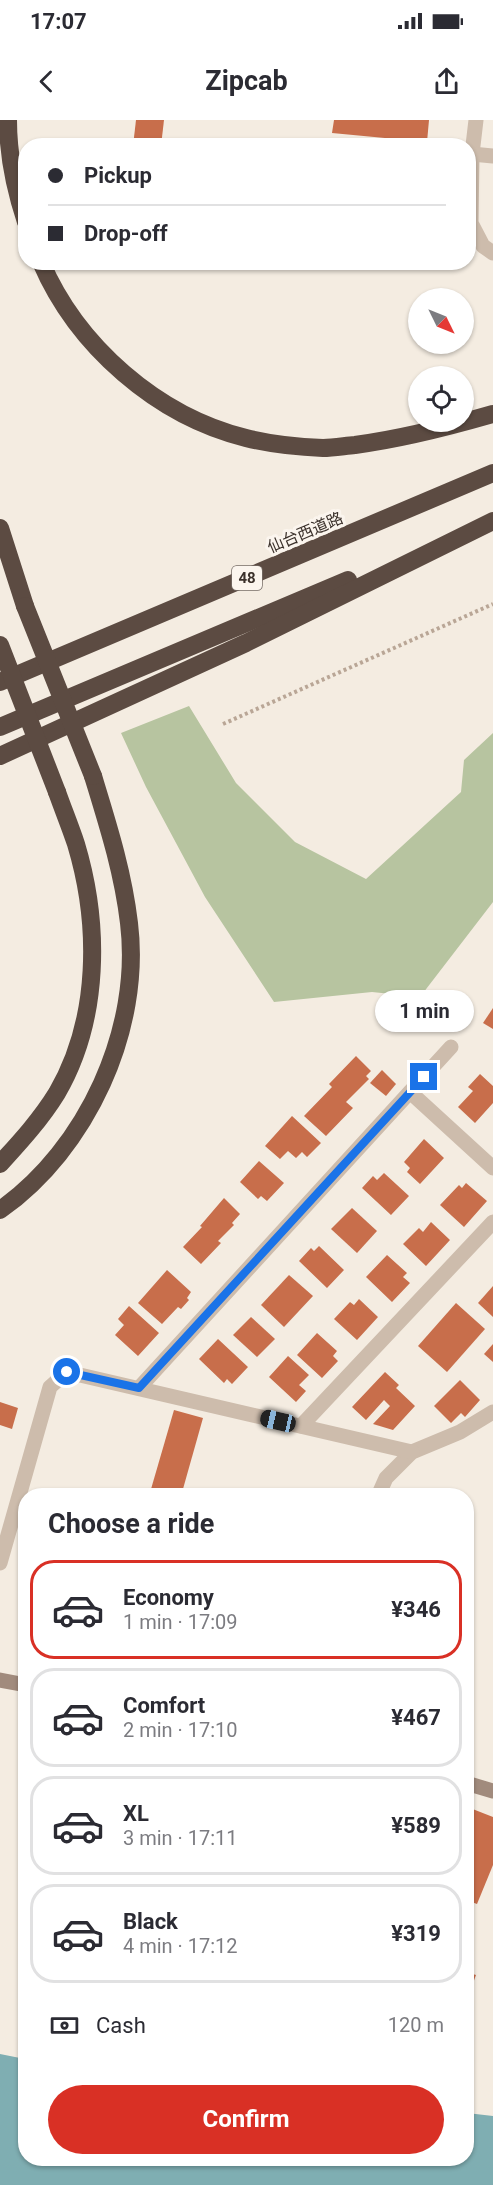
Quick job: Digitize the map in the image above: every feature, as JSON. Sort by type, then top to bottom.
[{"type":"highway","points":[[8,120],[8,140],[18,196]]},
{"type":"highway","points":[[44,270],[74,322],[103,355],[136,383],[171,406],[207,424],[246,438],[325,448],[385,441],[493,414]]},
{"type":"highway","name":"仙台西道路","points":[[0,682],[493,473]]},
{"type":"highway","points":[[0,756],[246,643],[493,520]]},
{"type":"highway","name":"48","points":[[0,728],[493,520]]},
{"type":"highway","points":[[0,528],[25,606],[93,776],[122,873],[129,925],[131,975],[122,1022],[108,1071],[84,1120],[51,1164],[11,1203],[0,1210]]},
{"type":"highway","points":[[0,645],[76,845],[87,894],[93,948],[90,996],[78,1045],[57,1092],[31,1131],[0,1164]]},
{"type":"street","points":[[474,138],[476,120]]},
{"type":"street","points":[[476,154],[493,156]]},
{"type":"street","points":[[476,233],[483,246],[493,253]]},
{"type":"street","points":[[139,1388],[451,1047]]},
{"type":"street","points":[[410,1092],[493,1168]]},
{"type":"street","points":[[301,1426],[493,1222]]},
{"type":"street","points":[[22,1488],[51,1387],[67,1372],[412,1452]]},
{"type":"street","points":[[382,1488],[386,1478],[412,1452],[460,1432],[493,1412]]},
{"type":"street","points":[[0,1563],[18,1501]]},
{"type":"street","points":[[0,1680],[18,1683]]},
{"type":"street","points":[[474,1785],[493,1791]]},
{"type":"path","points":[[223,724],[493,604]]},
{"type":"green space","points":[[189,706],[236,783],[295,842],[366,879],[461,792],[464,760],[493,733],[493,902],[420,997],[372,992],[274,1002],[205,897],[146,787],[121,733]]},
{"type":"water","points":[[0,2054],[18,2058],[18,2166],[474,2166],[474,2114],[493,2116],[493,2185],[0,2185]]},
{"type":"building","points":[[136,120],[164,120],[162,138],[134,138]]},
{"type":"building","points":[[334,120],[429,120],[427,138],[385,138],[332,133]]},
{"type":"building","points":[[493,1008],[493,1029],[483,1023]]},
{"type":"building","points":[[356,1056],[371,1071],[366,1076],[369,1079],[346,1102],[353,1108],[326,1136],[304,1116],[332,1087],[329,1084]]},
{"type":"building","points":[[382,1070],[396,1084],[386,1096],[370,1083]]},
{"type":"building","points":[[480,1074],[493,1086],[493,1103],[475,1123],[458,1107],[473,1091],[468,1087]]},
{"type":"building","points":[[292,1116],[321,1143],[307,1157],[302,1152],[296,1158],[288,1151],[280,1159],[265,1146]]},
{"type":"building","points":[[424,1139],[444,1158],[420,1184],[407,1172],[410,1168],[404,1162]]},
{"type":"building","points":[[259,1161],[284,1183],[267,1201],[261,1196],[258,1199],[240,1182]]},
{"type":"building","points":[[384,1173],[409,1196],[391,1215],[362,1188],[373,1176],[377,1180]]},
{"type":"building","points":[[466,1183],[487,1201],[464,1227],[440,1205],[459,1185],[462,1188]]},
{"type":"building","points":[[224,1198],[240,1214],[232,1223],[234,1225],[218,1241],[221,1243],[201,1264],[183,1247]]},
{"type":"building","points":[[352,1208],[377,1231],[357,1253],[331,1229]]},
{"type":"building","points":[[431,1222],[450,1240],[426,1266],[403,1244],[419,1228],[423,1232]]},
{"type":"building","points":[[319,1246],[344,1270],[327,1288],[299,1261],[311,1248],[314,1251]]},
{"type":"building","points":[[387,1255],[407,1273],[403,1277],[410,1283],[392,1302],[366,1277]]},
{"type":"building","points":[[167,1270],[191,1292],[187,1298],[189,1300],[181,1309],[178,1307],[162,1324],[138,1303]]},
{"type":"building","points":[[289,1275],[313,1296],[284,1327],[261,1305]]},
{"type":"building","points":[[493,1286],[493,1317],[478,1303]]},
{"type":"building","points":[[359,1299],[378,1317],[357,1340],[334,1319],[350,1302],[354,1305]]},
{"type":"building","points":[[456,1303],[485,1329],[447,1372],[418,1346]]},
{"type":"building","points":[[129,1306],[159,1333],[138,1356],[115,1335],[124,1325],[118,1319]]},
{"type":"building","points":[[251,1317],[275,1339],[257,1357],[233,1335]]},
{"type":"building","points":[[317,1333],[337,1351],[333,1356],[338,1361],[322,1378],[297,1355]]},
{"type":"building","points":[[218,1339],[248,1367],[232,1384],[227,1379],[224,1383],[199,1359]]},
{"type":"building","points":[[493,1344],[493,1362],[484,1354]]},
{"type":"building","points":[[288,1356],[309,1375],[299,1385],[306,1391],[296,1402],[269,1377]]},
{"type":"building","points":[[385,1372],[399,1385],[396,1388],[415,1406],[393,1430],[373,1424],[390,1406],[384,1400],[366,1420],[352,1407]]},
{"type":"building","points":[[460,1380],[480,1400],[465,1417],[461,1413],[451,1423],[434,1406]]},
{"type":"building","points":[[0,1402],[18,1408],[12,1429],[0,1425]]},
{"type":"building","points":[[174,1410],[203,1418],[183,1488],[151,1488]]},
{"type":"building","points":[[474,1810],[493,1817],[493,1865],[477,1904],[474,1903]]},
{"type":"route","points":[[67,1372],[139,1388],[424,1077]]}]
